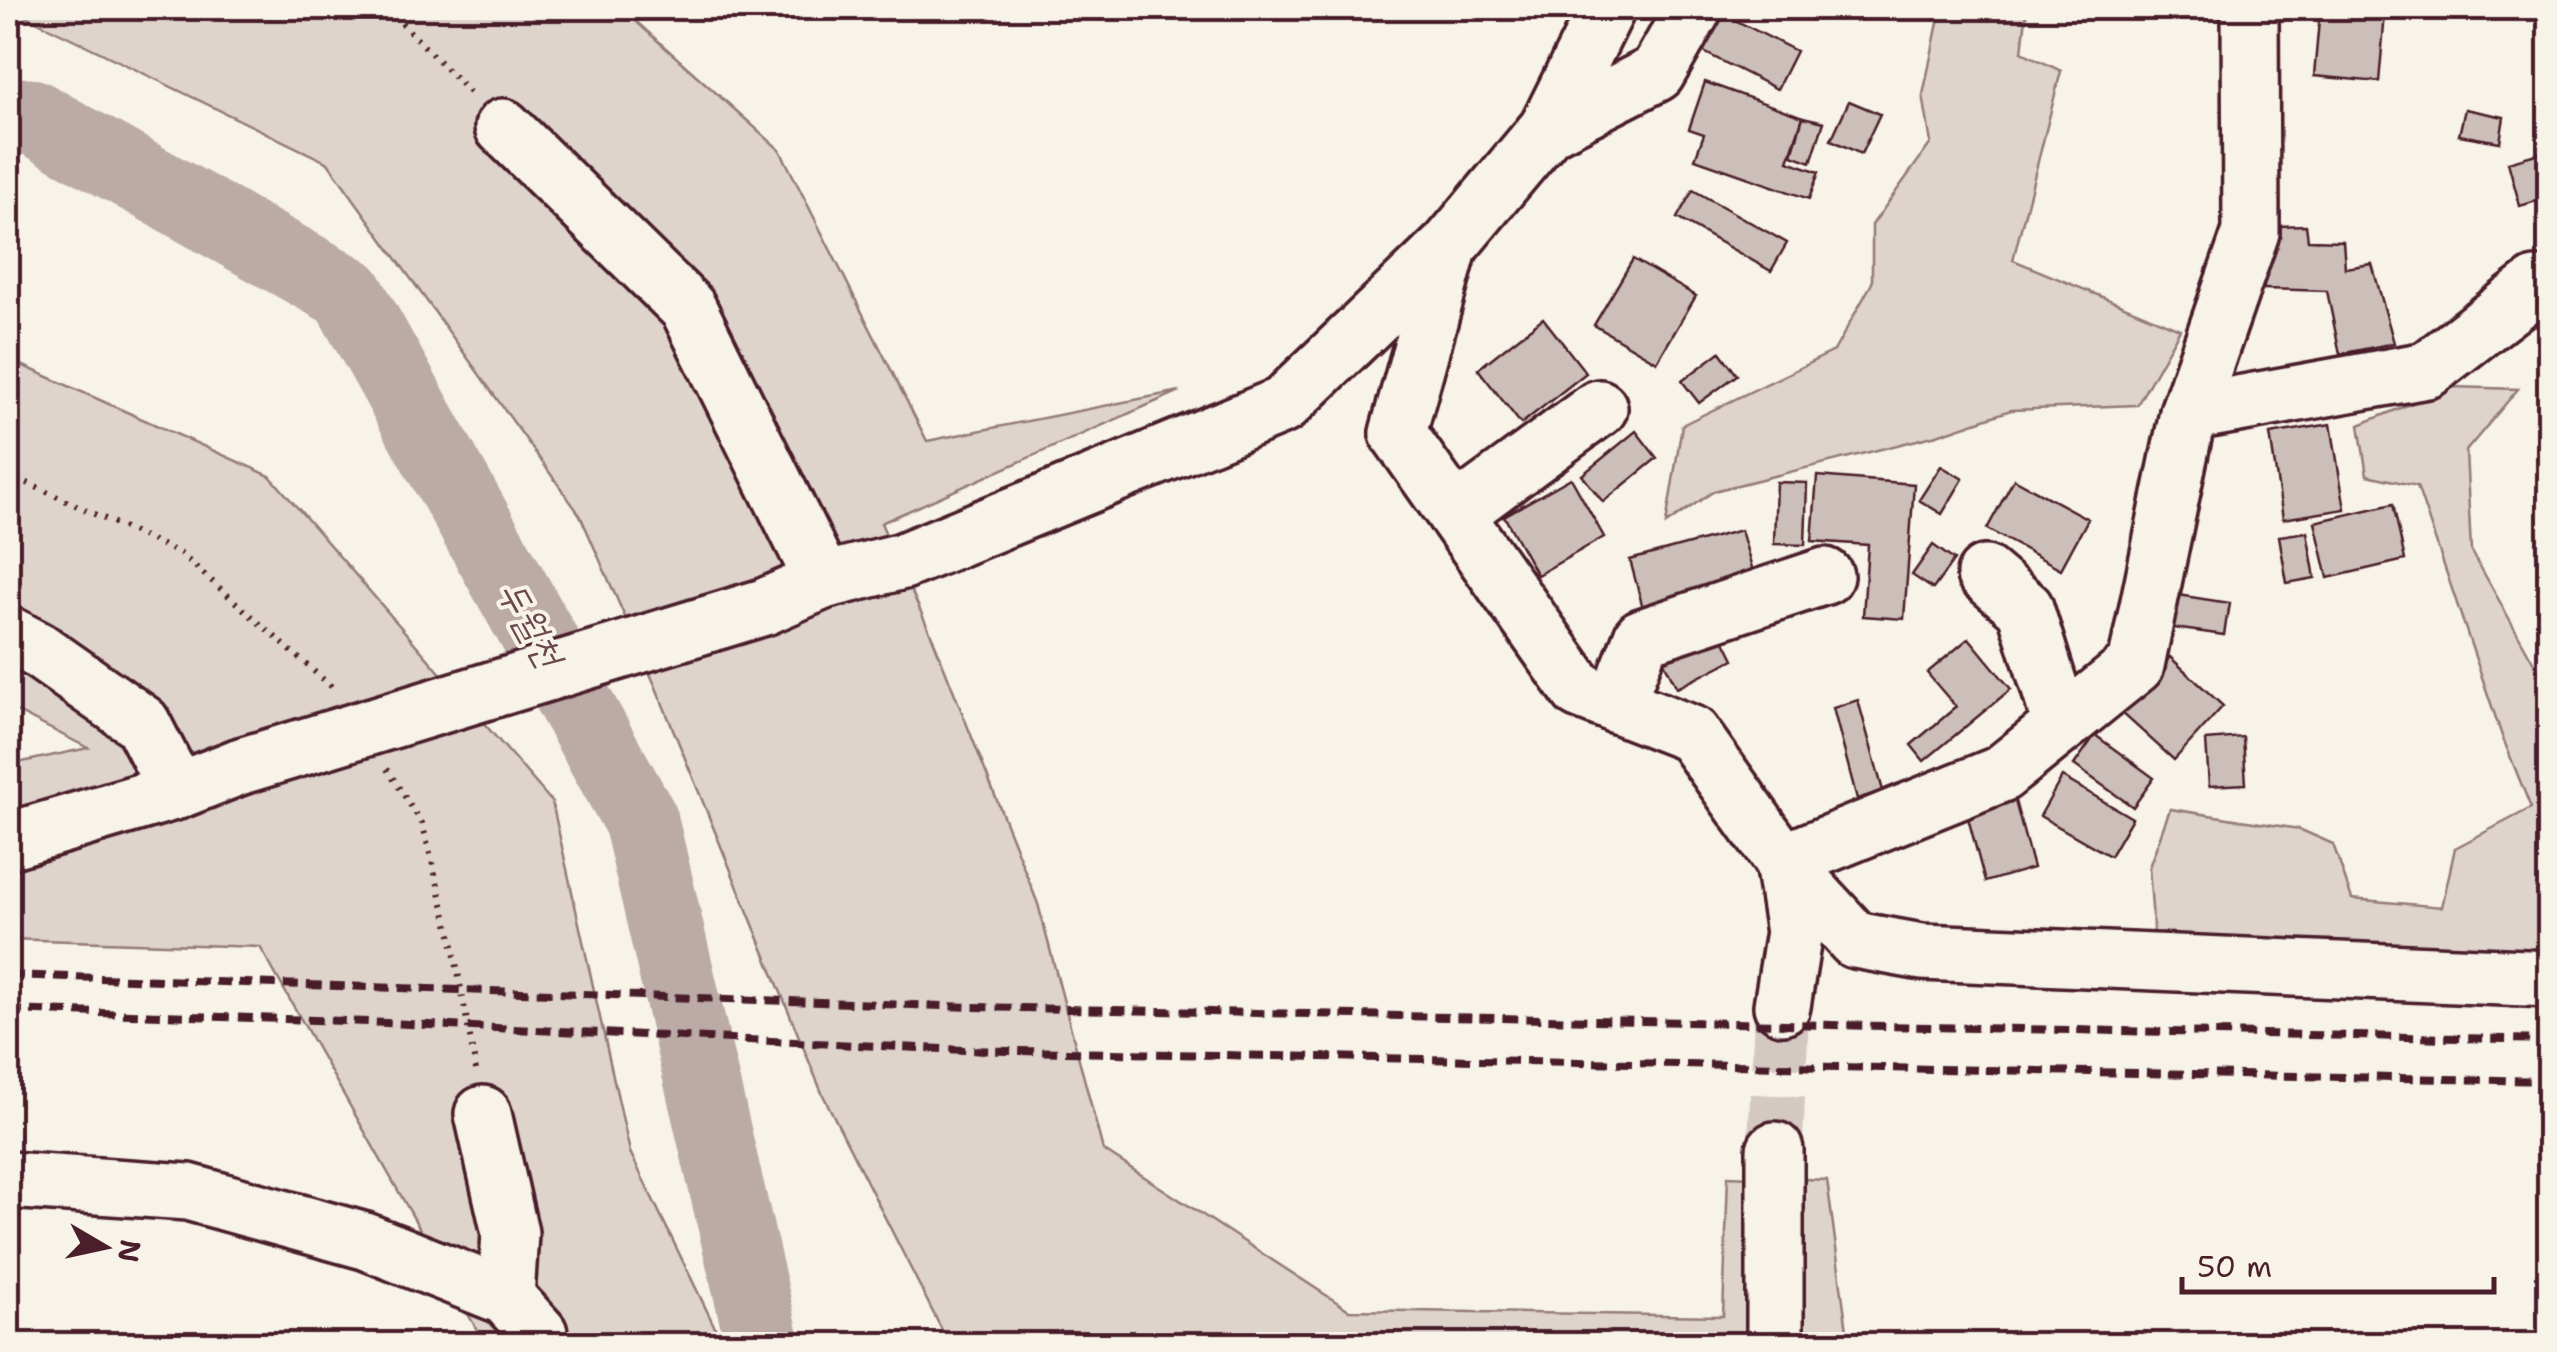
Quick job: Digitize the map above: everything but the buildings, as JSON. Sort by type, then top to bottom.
[{"type":"street","points":[[8,841],[764,607],[823,581],[903,561],[1283,405],[1450,245],[1548,129],[1607,8]]},
{"type":"street","points":[[1548,129],[1657,73],[1694,8]]},
{"type":"street","points":[[1783,862],[2001,774],[2136,665],[2188,413],[2251,232],[2250,8]]},
{"type":"street","points":[[503,128],[688,308],[823,581]]},
{"type":"street","points":[[1450,245],[1398,433],[1579,690],[1692,734],[1783,862],[1856,940],[1922,952],[2550,979]]},
{"type":"street","points":[[2188,413],[2427,370],[2536,286],[2550,286]]},
{"type":"street","points":[[1455,514],[1598,408]]},
{"type":"street","points":[[1985,574],[2025,608],[2061,724]]},
{"type":"street","points":[[1616,704],[1642,636],[1825,576]]},
{"type":"street","points":[[8,634],[38,650],[142,723],[177,790]]},
{"type":"street","points":[[1782,1006],[1794,932],[1783,862]]},
{"type":"street","points":[[8,1180],[188,1192],[365,1240],[523,1315],[484,1114]]},
{"type":"street","points":[[1775,1150],[1775,1344]]},
{"type":"path","points":[[387,8],[503,128]]},
{"type":"shaded area","points":[[9,8],[621,8],[780,150],[927,441],[1180,391],[881,523],[933,639],[1038,904],[1103,1150],[1349,1310],[1723,1316],[1728,1176],[1827,1180],[1847,1331],[1932,1344],[949,1344],[822,1093],[655,685],[580,515],[328,163]]},
{"type":"shaded area","points":[[1941,8],[2027,8],[2022,52],[2061,71],[2013,260],[2180,329],[2137,405],[2011,410],[1937,435],[1714,491],[1666,524],[1682,425],[1834,351],[1872,283],[1872,225],[1931,143],[1923,95]]},
{"type":"shaded area","points":[[8,359],[270,476],[552,802],[630,1152],[723,1344],[485,1344],[260,947],[8,939],[8,765],[88,748],[8,707]]},
{"type":"shaded area","points":[[2451,387],[2518,389],[2466,451],[2471,550],[2549,690],[2549,951],[2462,954],[2154,935],[2149,867],[2170,809],[2299,829],[2333,844],[2352,899],[2442,907],[2455,848],[2531,808],[2502,736],[2417,486],[2367,475],[2359,425]]},
{"type":"waterway","name":"두월천","points":[[8,114],[31,116],[347,293],[641,821],[763,1344]]},
{"type":"tunnel","points":[[1775,1150],[1782,1006]]},
{"type":"railway","points":[[8,975],[971,1007],[2550,1040]]},
{"type":"railway","points":[[8,1010],[344,1021],[964,1050],[2550,1081]]}]
